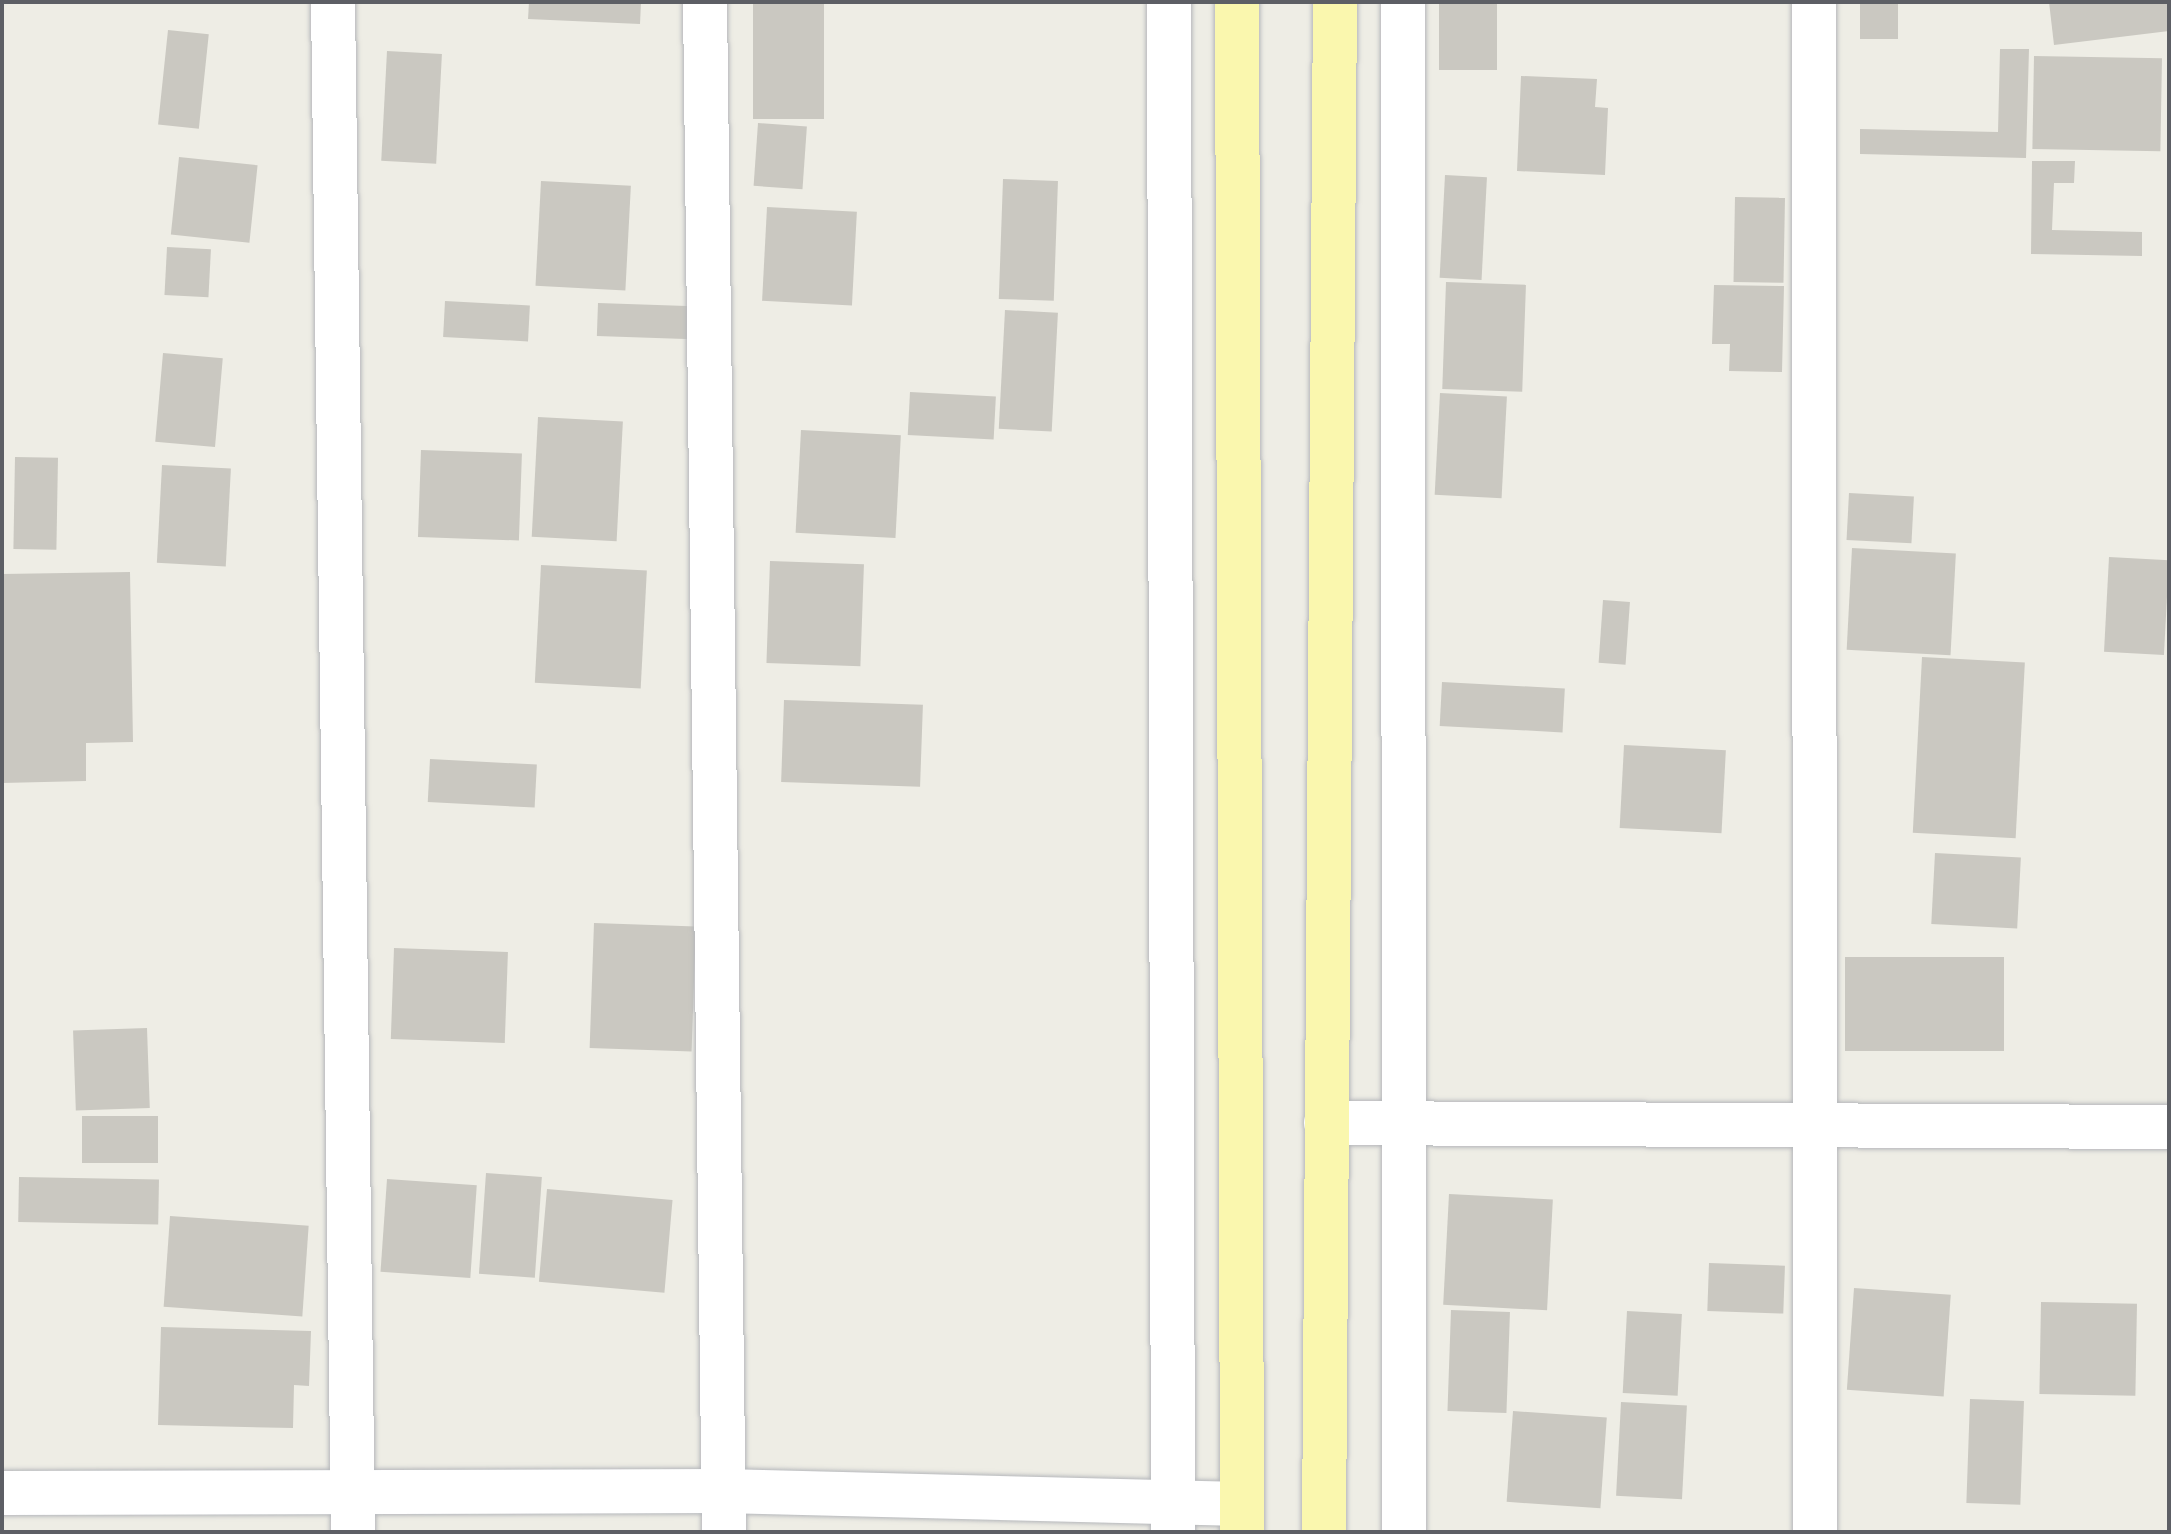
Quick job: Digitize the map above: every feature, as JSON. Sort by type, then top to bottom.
[{"type":"main road","points":[[1237,2],[1242,1518]]},
{"type":"main road","points":[[1324,1532],[1335,2]]},
{"type":"street","points":[[333,2],[353,1532]]},
{"type":"street","points":[[705,2],[723,1511]]},
{"type":"street","points":[[1169,2],[1173,1518]]},
{"type":"street","points":[[1403,2],[1404,1532]]},
{"type":"street","points":[[1814,2],[1815,1532]]},
{"type":"street","points":[[1326,1123],[2169,1127]]},
{"type":"street","points":[[2,1493],[353,1489],[723,1511],[1242,1518]]},
{"type":"building","points":[[529,2],[641,2],[640,24],[528,19]]},
{"type":"building","points":[[753,2],[824,2],[824,119],[753,119]]},
{"type":"building","points":[[1439,2],[1497,2],[1497,70],[1439,70]]},
{"type":"building","points":[[1860,2],[1898,2],[1898,39],[1860,39]]},
{"type":"building","points":[[2049,2],[2169,2],[2169,31],[2054,45]]},
{"type":"building","points":[[168,30],[209,34],[199,129],[158,124]]},
{"type":"building","points":[[2000,49],[2029,49],[2026,158],[1860,154],[1860,129],[1998,132]]},
{"type":"building","points":[[387,51],[442,54],[436,164],[381,161]]},
{"type":"building","points":[[2034,56],[2162,58],[2160,151],[2032,149]]},
{"type":"building","points":[[1521,76],[1597,79],[1595,107],[1608,108],[1605,175],[1517,171]]},
{"type":"building","points":[[758,123],[807,126],[802,189],[754,186]]},
{"type":"building","points":[[179,157],[258,165],[249,243],[171,235]]},
{"type":"building","points":[[2032,161],[2075,161],[2074,183],[2054,183],[2052,230],[2142,232],[2142,256],[2031,254]]},
{"type":"building","points":[[1445,175],[1487,177],[1482,280],[1440,278]]},
{"type":"building","points":[[1003,179],[1058,181],[1054,301],[999,299]]},
{"type":"building","points":[[541,181],[631,186],[625,291],[536,286]]},
{"type":"building","points":[[1735,197],[1785,198],[1784,283],[1734,282]]},
{"type":"building","points":[[767,207],[857,212],[852,306],[762,301]]},
{"type":"building","points":[[167,247],[211,249],[208,297],[164,295]]},
{"type":"building","points":[[1446,282],[1526,285],[1522,392],[1442,389]]},
{"type":"building","points":[[1714,285],[1784,286],[1782,372],[1729,371],[1730,344],[1712,344]]},
{"type":"building","points":[[445,301],[530,305],[528,341],[443,337]]},
{"type":"building","points":[[598,303],[694,306],[693,339],[597,336]]},
{"type":"building","points":[[1005,310],[1058,313],[1052,432],[999,429]]},
{"type":"building","points":[[163,353],[223,358],[215,447],[155,442]]},
{"type":"building","points":[[910,392],[996,397],[994,439],[908,435]]},
{"type":"building","points":[[1440,393],[1507,397],[1502,498],[1435,495]]},
{"type":"building","points":[[538,417],[623,421],[617,541],[532,537]]},
{"type":"building","points":[[801,430],[901,435],[895,538],[796,533]]},
{"type":"building","points":[[421,450],[522,454],[519,540],[418,537]]},
{"type":"building","points":[[15,457],[58,458],[56,550],[13,549]]},
{"type":"building","points":[[162,465],[231,469],[226,566],[157,563]]},
{"type":"building","points":[[1849,493],[1914,496],[1911,543],[1847,540]]},
{"type":"building","points":[[1852,548],[1956,553],[1951,655],[1847,650]]},
{"type":"building","points":[[2109,557],[2169,560],[2164,655],[2104,652]]},
{"type":"building","points":[[770,561],[864,564],[860,666],[766,663]]},
{"type":"building","points":[[541,565],[647,571],[641,688],[535,683]]},
{"type":"building","points":[[130,572],[133,742],[86,743],[86,781],[2,783],[2,574]]},
{"type":"building","points":[[1603,600],[1630,602],[1626,665],[1599,663]]},
{"type":"building","points":[[1922,657],[2025,662],[2016,838],[1913,833]]},
{"type":"building","points":[[1442,682],[1565,688],[1563,732],[1440,726]]},
{"type":"building","points":[[784,700],[923,705],[920,787],[781,782]]},
{"type":"building","points":[[1624,745],[1726,750],[1722,833],[1620,828]]},
{"type":"building","points":[[430,759],[537,765],[535,808],[428,802]]},
{"type":"building","points":[[1935,853],[2021,858],[2017,928],[1931,924]]},
{"type":"building","points":[[594,923],[696,927],[692,1051],[590,1048]]},
{"type":"building","points":[[394,948],[508,952],[505,1043],[391,1039]]},
{"type":"building","points":[[1845,957],[2004,957],[2004,1051],[1845,1051]]},
{"type":"building","points":[[147,1028],[150,1108],[76,1111],[73,1031]]},
{"type":"building","points":[[82,1116],[158,1116],[158,1163],[82,1163]]},
{"type":"building","points":[[486,1173],[542,1177],[535,1278],[479,1274]]},
{"type":"building","points":[[19,1177],[159,1179],[158,1224],[18,1222]]},
{"type":"building","points":[[387,1179],[477,1185],[470,1278],[381,1272]]},
{"type":"building","points":[[547,1189],[673,1200],[664,1293],[539,1282]]},
{"type":"building","points":[[1449,1194],[1553,1199],[1547,1310],[1443,1305]]},
{"type":"building","points":[[170,1216],[309,1226],[302,1316],[164,1307]]},
{"type":"building","points":[[1709,1263],[1785,1266],[1783,1314],[1707,1311]]},
{"type":"building","points":[[1854,1288],[1951,1295],[1944,1397],[1847,1390]]},
{"type":"building","points":[[2041,1302],[2137,1304],[2135,1396],[2039,1394]]},
{"type":"building","points":[[1451,1310],[1510,1312],[1506,1413],[1447,1411]]},
{"type":"building","points":[[1627,1311],[1682,1314],[1678,1396],[1623,1393]]},
{"type":"building","points":[[161,1327],[311,1331],[309,1386],[294,1385],[293,1428],[158,1425]]},
{"type":"building","points":[[1970,1399],[2024,1401],[2020,1505],[1966,1503]]},
{"type":"building","points":[[1621,1402],[1687,1405],[1682,1499],[1616,1496]]},
{"type":"building","points":[[1513,1411],[1607,1418],[1600,1508],[1507,1502]]}]
